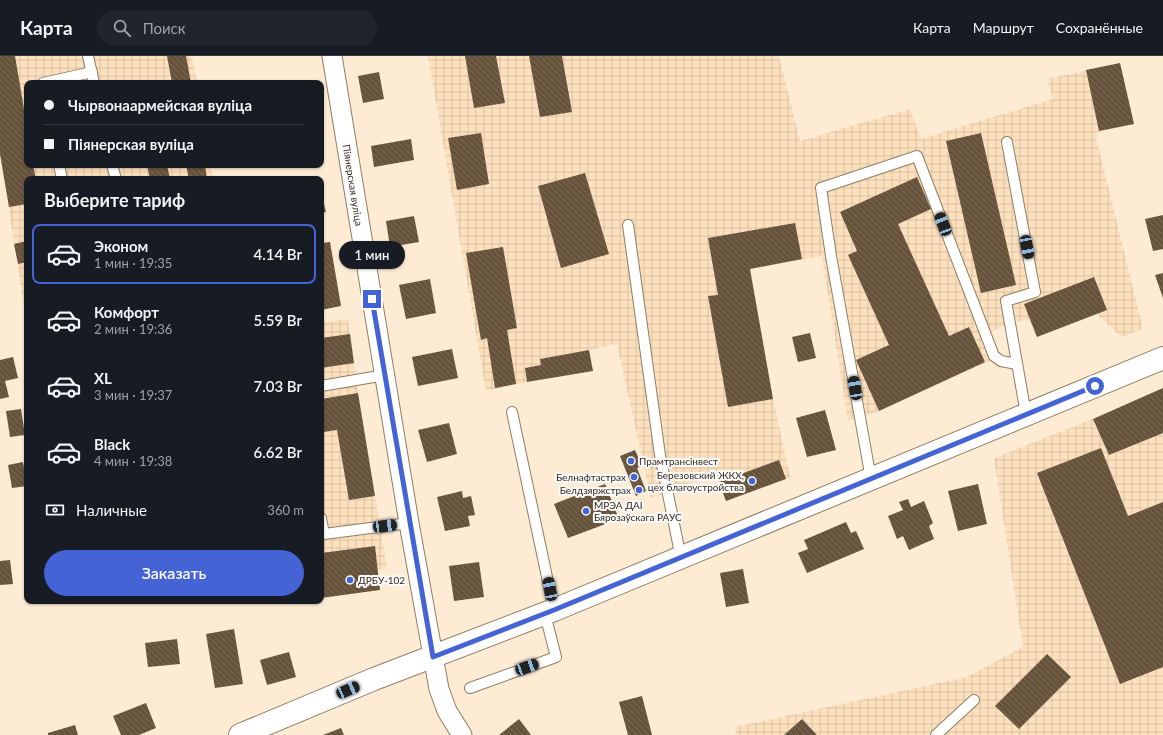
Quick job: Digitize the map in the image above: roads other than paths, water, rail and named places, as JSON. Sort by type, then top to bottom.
[{"type":"main road","points":[[240,735],[374,679],[550,612],[1163,358]]},
{"type":"street","name":"Піянерская вуліца","points":[[332,56],[409,523],[439,689],[446,711],[462,735]]},
{"type":"lane","points":[[88,56],[93,80]]},
{"type":"lane","points":[[56,80],[92,72]]},
{"type":"lane","points":[[1007,142],[1035,292],[1006,301],[1026,414]]},
{"type":"lane","points":[[871,479],[821,188],[917,156],[994,356],[1001,361],[1017,364]]},
{"type":"lane","points":[[628,225],[660,455],[681,558]]},
{"type":"lane","points":[[324,385],[385,375]]},
{"type":"lane","points":[[470,688],[556,657],[550,612],[512,412]]},
{"type":"lane","points":[[324,534],[409,523]]},
{"type":"lane","points":[[936,735],[974,700]]},
{"type":"place","name":"Прамтрансінвест","points":[[631,461]]},
{"type":"place","name":"Белнафтастрах","points":[[634,477]]},
{"type":"place","name":"Березовский ЖКХ, цех благоустройства","points":[[752,481]]},
{"type":"place","name":"Белдзяржстрах","points":[[639,490]]},
{"type":"place","name":"МРЭА ДАІ Бярозаўскага РАУС","points":[[586,511]]},
{"type":"place","name":"ДРБУ-102","points":[[350,580]]}]
